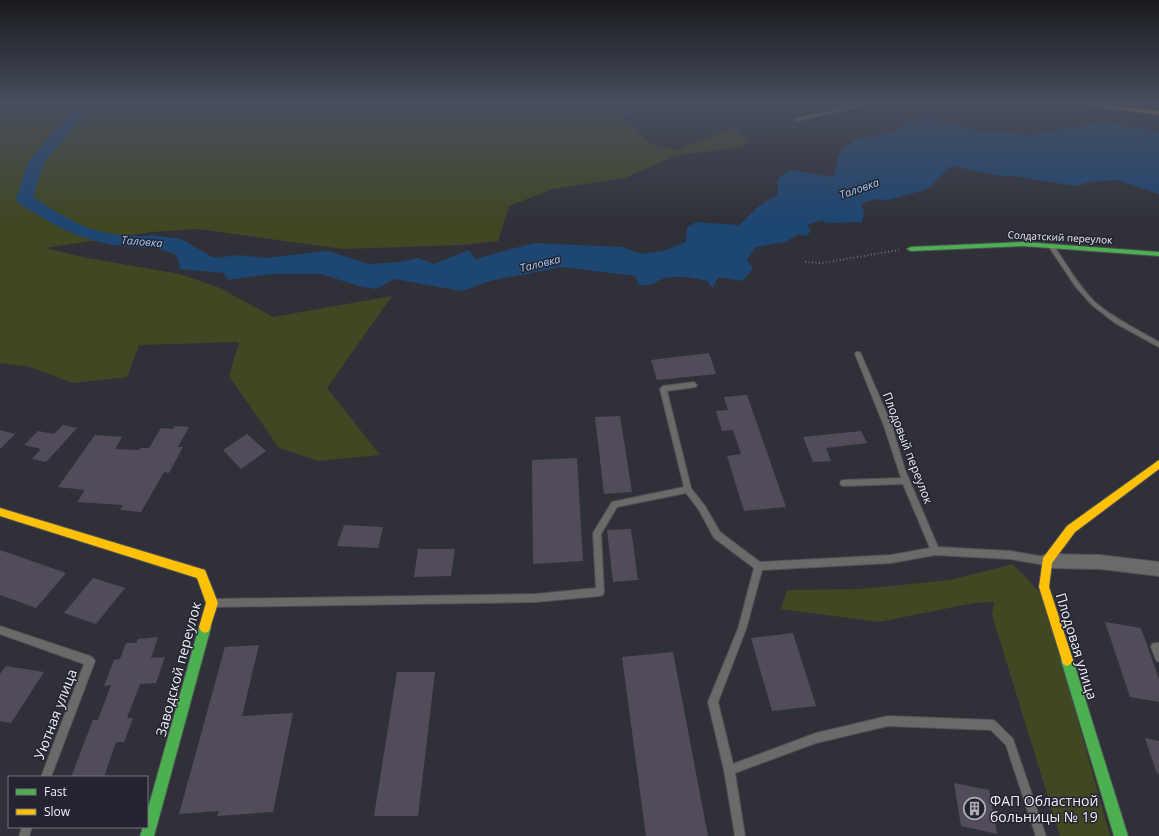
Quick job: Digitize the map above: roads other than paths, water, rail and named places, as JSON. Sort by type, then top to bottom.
[{"type":"street","name":"Солдатский переулок","points":[[911,249],[1023,244],[1159,254]]},
{"type":"street","points":[[1047,561],[1071,529],[1159,464]]},
{"type":"street","name":"Заводской переулок","points":[[0,512],[201,574],[212,603],[147,836]]},
{"type":"street","points":[[1047,561],[1100,562],[1159,569]]},
{"type":"street","name":"Плодовая улица","points":[[1047,561],[1044,587],[1121,836]]},
{"type":"lane","points":[[1052,247],[1072,279],[1093,303],[1112,318],[1159,345]]},
{"type":"lane","name":"Плодовый переулок","points":[[858,354],[888,426],[905,481],[935,551]]},
{"type":"lane","points":[[694,385],[663,389],[688,489],[702,508],[717,534],[759,566],[891,559],[935,551],[1010,555],[1047,561]]},
{"type":"lane","points":[[844,483],[905,481]]},
{"type":"lane","points":[[212,603],[536,598],[600,592],[597,533],[615,504],[688,489]]},
{"type":"lane","points":[[740,836],[729,770],[714,702],[742,630],[759,566]]},
{"type":"lane","name":"Уютная улица","points":[[0,630],[90,661],[46,776]]},
{"type":"lane","points":[[1159,647],[1155,647],[1159,657]]},
{"type":"lane","points":[[729,770],[816,738],[888,721],[993,725],[1010,742],[1041,836]]},
{"type":"water","points":[[852,143],[1159,143],[1159,194],[1117,180],[1089,182],[1075,186],[1013,176],[990,174],[951,166],[928,189],[888,200],[876,199],[861,204],[864,211],[862,222],[827,223],[822,220],[807,225],[811,231],[806,236],[798,234],[786,242],[756,247],[747,259],[753,269],[742,281],[718,277],[713,288],[707,281],[681,277],[671,277],[659,280],[652,284],[639,285],[635,276],[562,267],[490,281],[462,291],[394,279],[376,289],[358,286],[322,274],[271,274],[228,280],[224,273],[180,269],[177,255],[141,243],[150,235],[181,239],[214,258],[239,255],[266,258],[328,251],[368,264],[401,262],[418,258],[434,264],[469,250],[475,259],[534,243],[622,247],[642,254],[663,251],[686,242],[687,228],[696,222],[739,225],[759,206],[778,194],[777,180],[789,170],[833,177],[841,150]]},
{"type":"waterway","name":"Таловка","points":[[53,143],[36,162],[24,199],[80,231],[109,239],[173,244]]},
{"type":"place","name":"ФАП Областной больницы № 19","points":[[975,808]]}]
